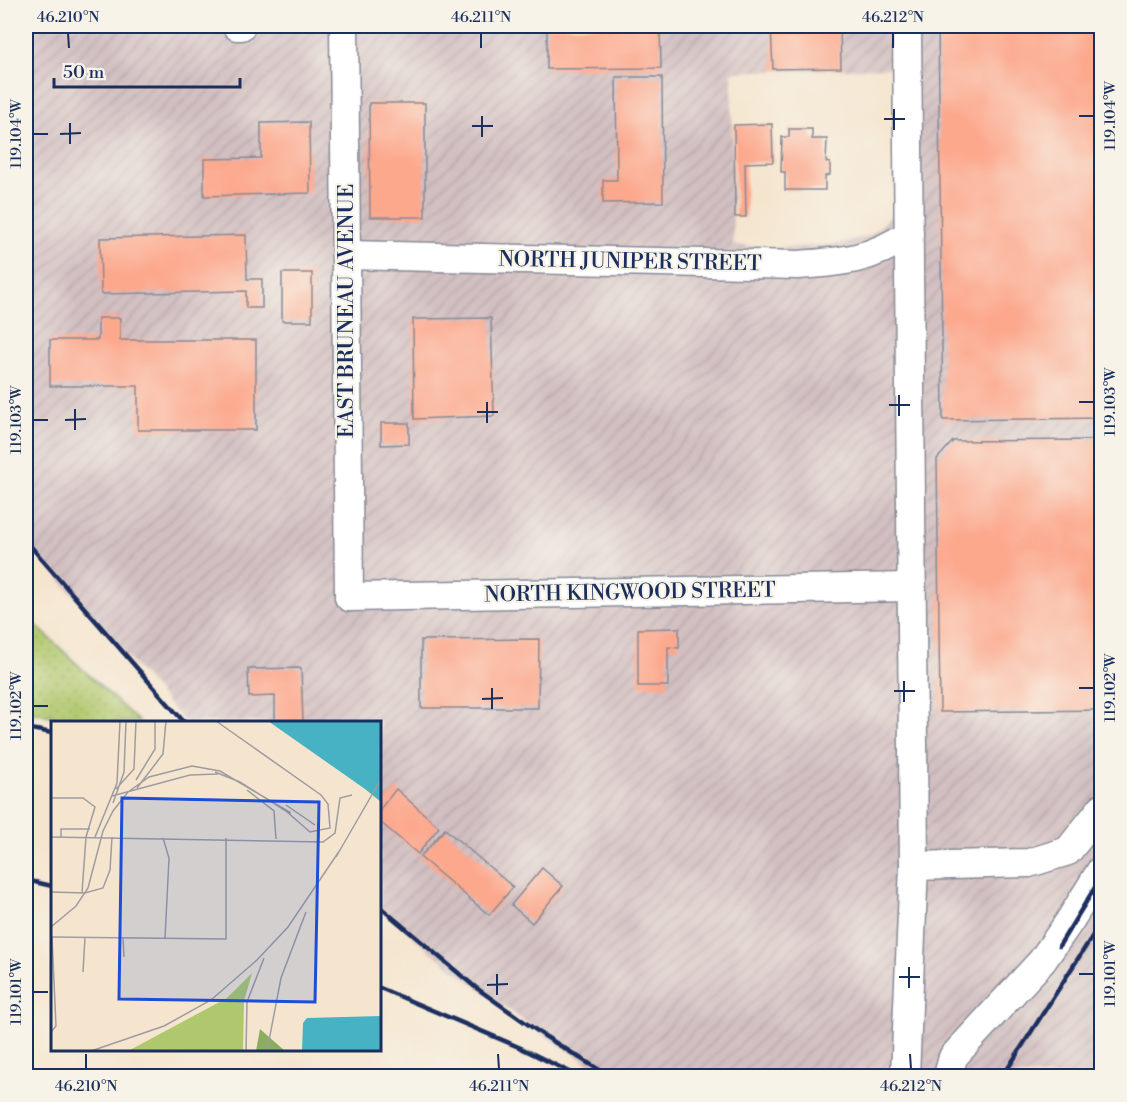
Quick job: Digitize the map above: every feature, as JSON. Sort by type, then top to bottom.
[{"type":"street","name":"EAST BRUNEAU AVENUE","points":[[344,26],[349,597]]},
{"type":"street","points":[[905,1077],[914,866],[907,26]]},
{"type":"street","name":"NORTH JUNIPER STREET","points":[[346,255],[798,265],[843,262],[874,254],[909,234]]},
{"type":"street","name":"NORTH KINGWOOD STREET","points":[[349,597],[911,587]]},
{"type":"street","points":[[914,866],[1029,863],[1068,850],[1101,808]]},
{"type":"street","points":[[948,1077],[952,1057],[1042,961],[1101,869]]},
{"type":"shaded area","points":[[26,26],[1101,26],[1101,1076],[609,1076],[543,1035],[465,978],[421,944],[381,908],[381,721],[183,721],[26,541]],"holes":[[[893,68],[896,209],[869,236],[832,245],[774,248],[733,245],[732,72]]]},
{"type":"green space","points":[[26,616],[138,721],[71,721],[26,710]]},
{"type":"building","points":[[547,26],[660,26],[661,68],[547,69]]},
{"type":"building","points":[[771,26],[840,26],[841,68],[773,69]]},
{"type":"building","points":[[938,26],[1102,26],[1102,418],[943,420]]},
{"type":"building","points":[[616,77],[662,77],[663,202],[603,203],[603,180],[617,180]]},
{"type":"building","points":[[369,103],[425,103],[425,217],[370,217]]},
{"type":"building","points":[[309,122],[310,193],[204,196],[204,159],[261,158],[261,123]]},
{"type":"building","points":[[772,124],[773,162],[745,163],[746,217],[735,217],[734,125]]},
{"type":"building","points":[[789,129],[812,129],[812,139],[827,139],[826,162],[830,163],[830,175],[825,176],[825,190],[785,190],[785,172],[781,172],[782,137],[789,137]]},
{"type":"building","points":[[246,235],[247,279],[262,279],[262,308],[246,308],[246,291],[101,294],[100,238]]},
{"type":"building","points":[[282,273],[312,273],[312,321],[282,321]]},
{"type":"building","points":[[98,318],[120,318],[120,340],[256,340],[256,430],[138,430],[138,386],[50,386],[50,340],[98,340]]},
{"type":"building","points":[[491,318],[494,416],[414,419],[413,319]]},
{"type":"building","points":[[381,423],[409,423],[409,444],[381,445]]},
{"type":"building","points":[[1102,440],[1102,710],[940,712],[937,459],[953,441]]},
{"type":"building","points":[[679,628],[679,648],[668,647],[668,686],[638,686],[638,629]]},
{"type":"building","points":[[539,639],[538,708],[421,708],[421,640]]},
{"type":"building","points":[[301,668],[303,721],[275,721],[275,696],[249,697],[248,669]]},
{"type":"building","points":[[396,789],[439,827],[418,854],[381,823],[381,808]]},
{"type":"building","points":[[445,829],[513,887],[489,915],[420,857]]},
{"type":"building","points":[[542,868],[563,886],[532,923],[511,905]]},
{"type":"railway","points":[[26,541],[183,721]]},
{"type":"railway","points":[[26,728],[51,733]]},
{"type":"railway","points":[[1059,946],[1102,876]]},
{"type":"railway","points":[[26,880],[51,886]]},
{"type":"railway","points":[[381,908],[475,987],[543,1035],[609,1076]]},
{"type":"railway","points":[[1003,1076],[1102,921]]},
{"type":"railway","points":[[381,988],[521,1048],[578,1076]]}]
